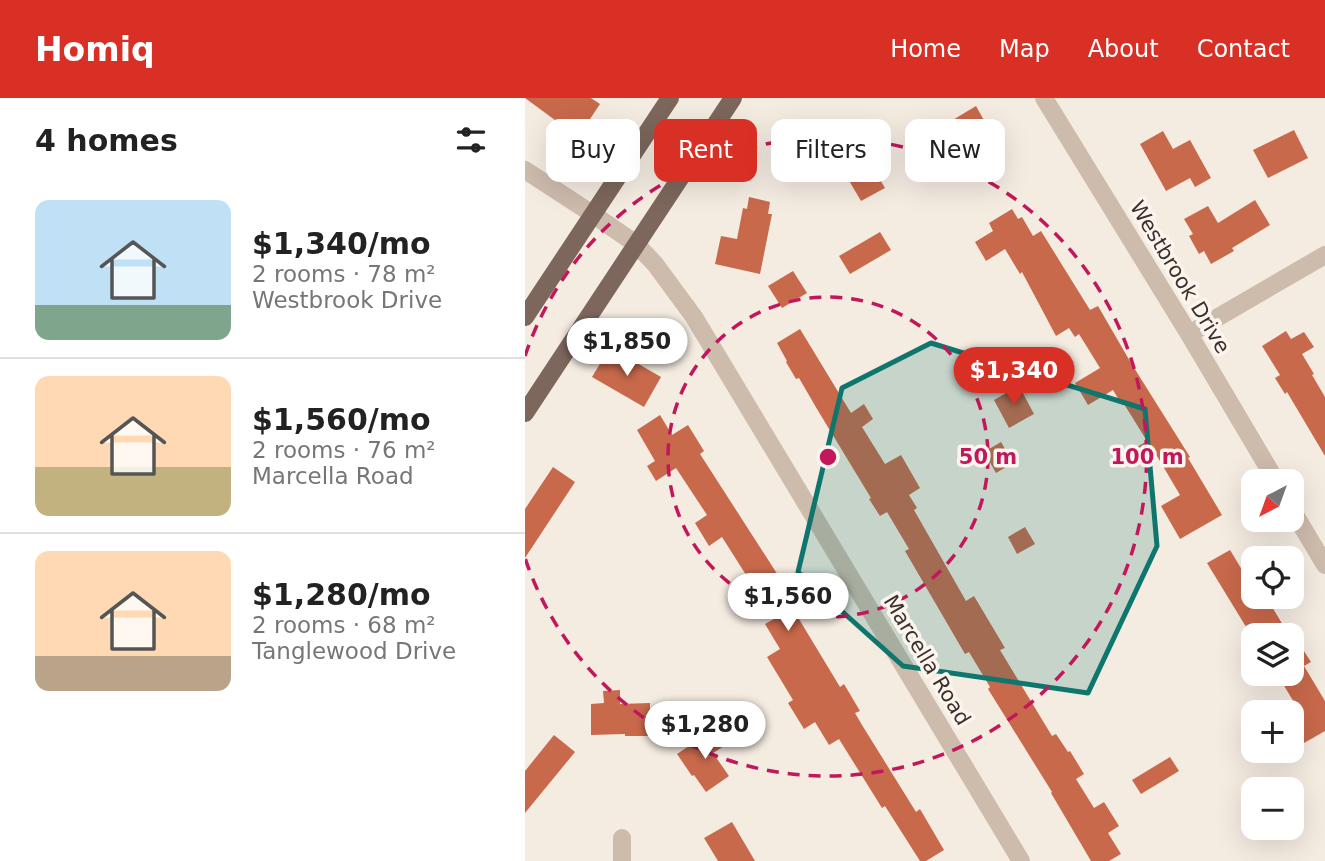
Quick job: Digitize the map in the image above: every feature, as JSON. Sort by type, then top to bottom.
[{"type":"main road","points":[[525,317],[670,98]]},
{"type":"main road","points":[[525,413],[733,98]]},
{"type":"street","name":"Westbrook Drive","points":[[1044,98],[1269,469]]},
{"type":"street","name":"Marcella Road","points":[[525,170],[635,244],[655,264],[694,317],[1021,861]]},
{"type":"street","points":[[1189,334],[1325,255]]},
{"type":"street","points":[[1304,530],[1325,565]]},
{"type":"street","points":[[622,838],[622,861]]},
{"type":"highlighted area","points":[[931,343],[1145,409],[1157,546],[1088,693],[903,666],[798,572],[842,388]]},
{"type":"building","points":[[525,98],[591,98],[600,104],[590,119],[554,119]]},
{"type":"building","points":[[976,106],[983,119],[954,119]]},
{"type":"building","points":[[1294,130],[1308,158],[1268,178],[1253,150]]},
{"type":"building","points":[[1163,131],[1173,149],[1190,140],[1211,178],[1195,187],[1190,178],[1166,191],[1140,144]]},
{"type":"building","points":[[850,182],[881,182],[885,188],[861,201]]},
{"type":"building","points":[[749,197],[770,202],[768,214],[772,214],[760,274],[715,264],[721,236],[737,239],[743,208],[747,209]]},
{"type":"building","points":[[1255,200],[1270,225],[1211,264],[1204,251],[1199,254],[1189,236],[1193,234],[1184,219],[1208,206],[1218,223]]},
{"type":"building","points":[[1012,209],[1018,219],[1022,217],[1033,236],[1041,231],[1090,310],[1098,306],[1222,515],[1180,539],[1161,506],[1180,495],[1157,456],[1141,465],[1132,450],[1147,441],[1124,404],[1122,405],[1113,390],[1088,405],[1075,383],[1100,368],[1079,334],[1075,337],[1069,328],[1056,336],[1022,272],[1020,274],[1005,249],[986,261],[975,242],[993,231],[989,223]]},
{"type":"building","points":[[880,232],[891,250],[850,274],[839,256]]},
{"type":"building","points":[[793,271],[807,293],[782,308],[768,286]]},
{"type":"building","points":[[800,329],[851,413],[864,404],[873,419],[862,427],[885,464],[901,455],[920,488],[909,495],[917,508],[914,510],[966,601],[974,596],[1005,648],[1000,650],[1052,736],[1056,734],[1084,774],[1076,779],[1094,808],[1104,802],[1119,826],[1108,833],[1121,854],[1109,861],[1091,861],[988,689],[990,687],[969,652],[965,654],[905,551],[909,549],[887,512],[880,516],[869,499],[871,498],[799,378],[796,379],[777,343]]},
{"type":"building","points":[[1286,331],[1291,339],[1304,332],[1314,347],[1302,354],[1325,397],[1325,456],[1287,392],[1285,394],[1275,378],[1280,375],[1262,346]]},
{"type":"building","points":[[607,352],[625,363],[628,358],[661,377],[644,407],[592,377]]},
{"type":"building","points":[[1019,386],[1034,414],[1009,428],[994,400]]},
{"type":"building","points":[[660,415],[672,435],[688,425],[704,451],[700,454],[783,583],[779,586],[840,687],[844,684],[860,711],[855,713],[862,725],[916,812],[920,809],[944,850],[926,861],[920,861],[885,806],[882,808],[839,739],[829,745],[815,722],[804,729],[788,703],[793,700],[767,657],[780,649],[765,624],[774,619],[722,537],[709,546],[695,523],[707,515],[676,468],[656,481],[647,466],[655,461],[637,430]]},
{"type":"building","points":[[1001,442],[1013,463],[996,473],[984,452]]},
{"type":"building","points":[[553,467],[575,482],[525,558],[525,509]]},
{"type":"building","points":[[1025,527],[1035,544],[1017,554],[1008,537]]},
{"type":"building","points":[[1230,550],[1241,568],[1241,609],[1273,609],[1282,623],[1244,623],[1207,563]]},
{"type":"building","points":[[1304,651],[1311,662],[1304,666]]},
{"type":"building","points":[[1304,666],[1325,701],[1325,731],[1304,743],[1304,700],[1293,700],[1284,686],[1304,686]]},
{"type":"building","points":[[620,690],[620,704],[650,703],[650,736],[591,735],[591,704],[604,703],[603,691]]},
{"type":"building","points":[[713,730],[724,746],[713,753],[729,776],[706,792],[677,754]]},
{"type":"building","points":[[554,735],[575,752],[525,813],[525,771]]},
{"type":"building","points":[[1170,757],[1179,771],[1141,794],[1132,780]]},
{"type":"building","points":[[732,822],[755,861],[718,861],[704,838]]}]
